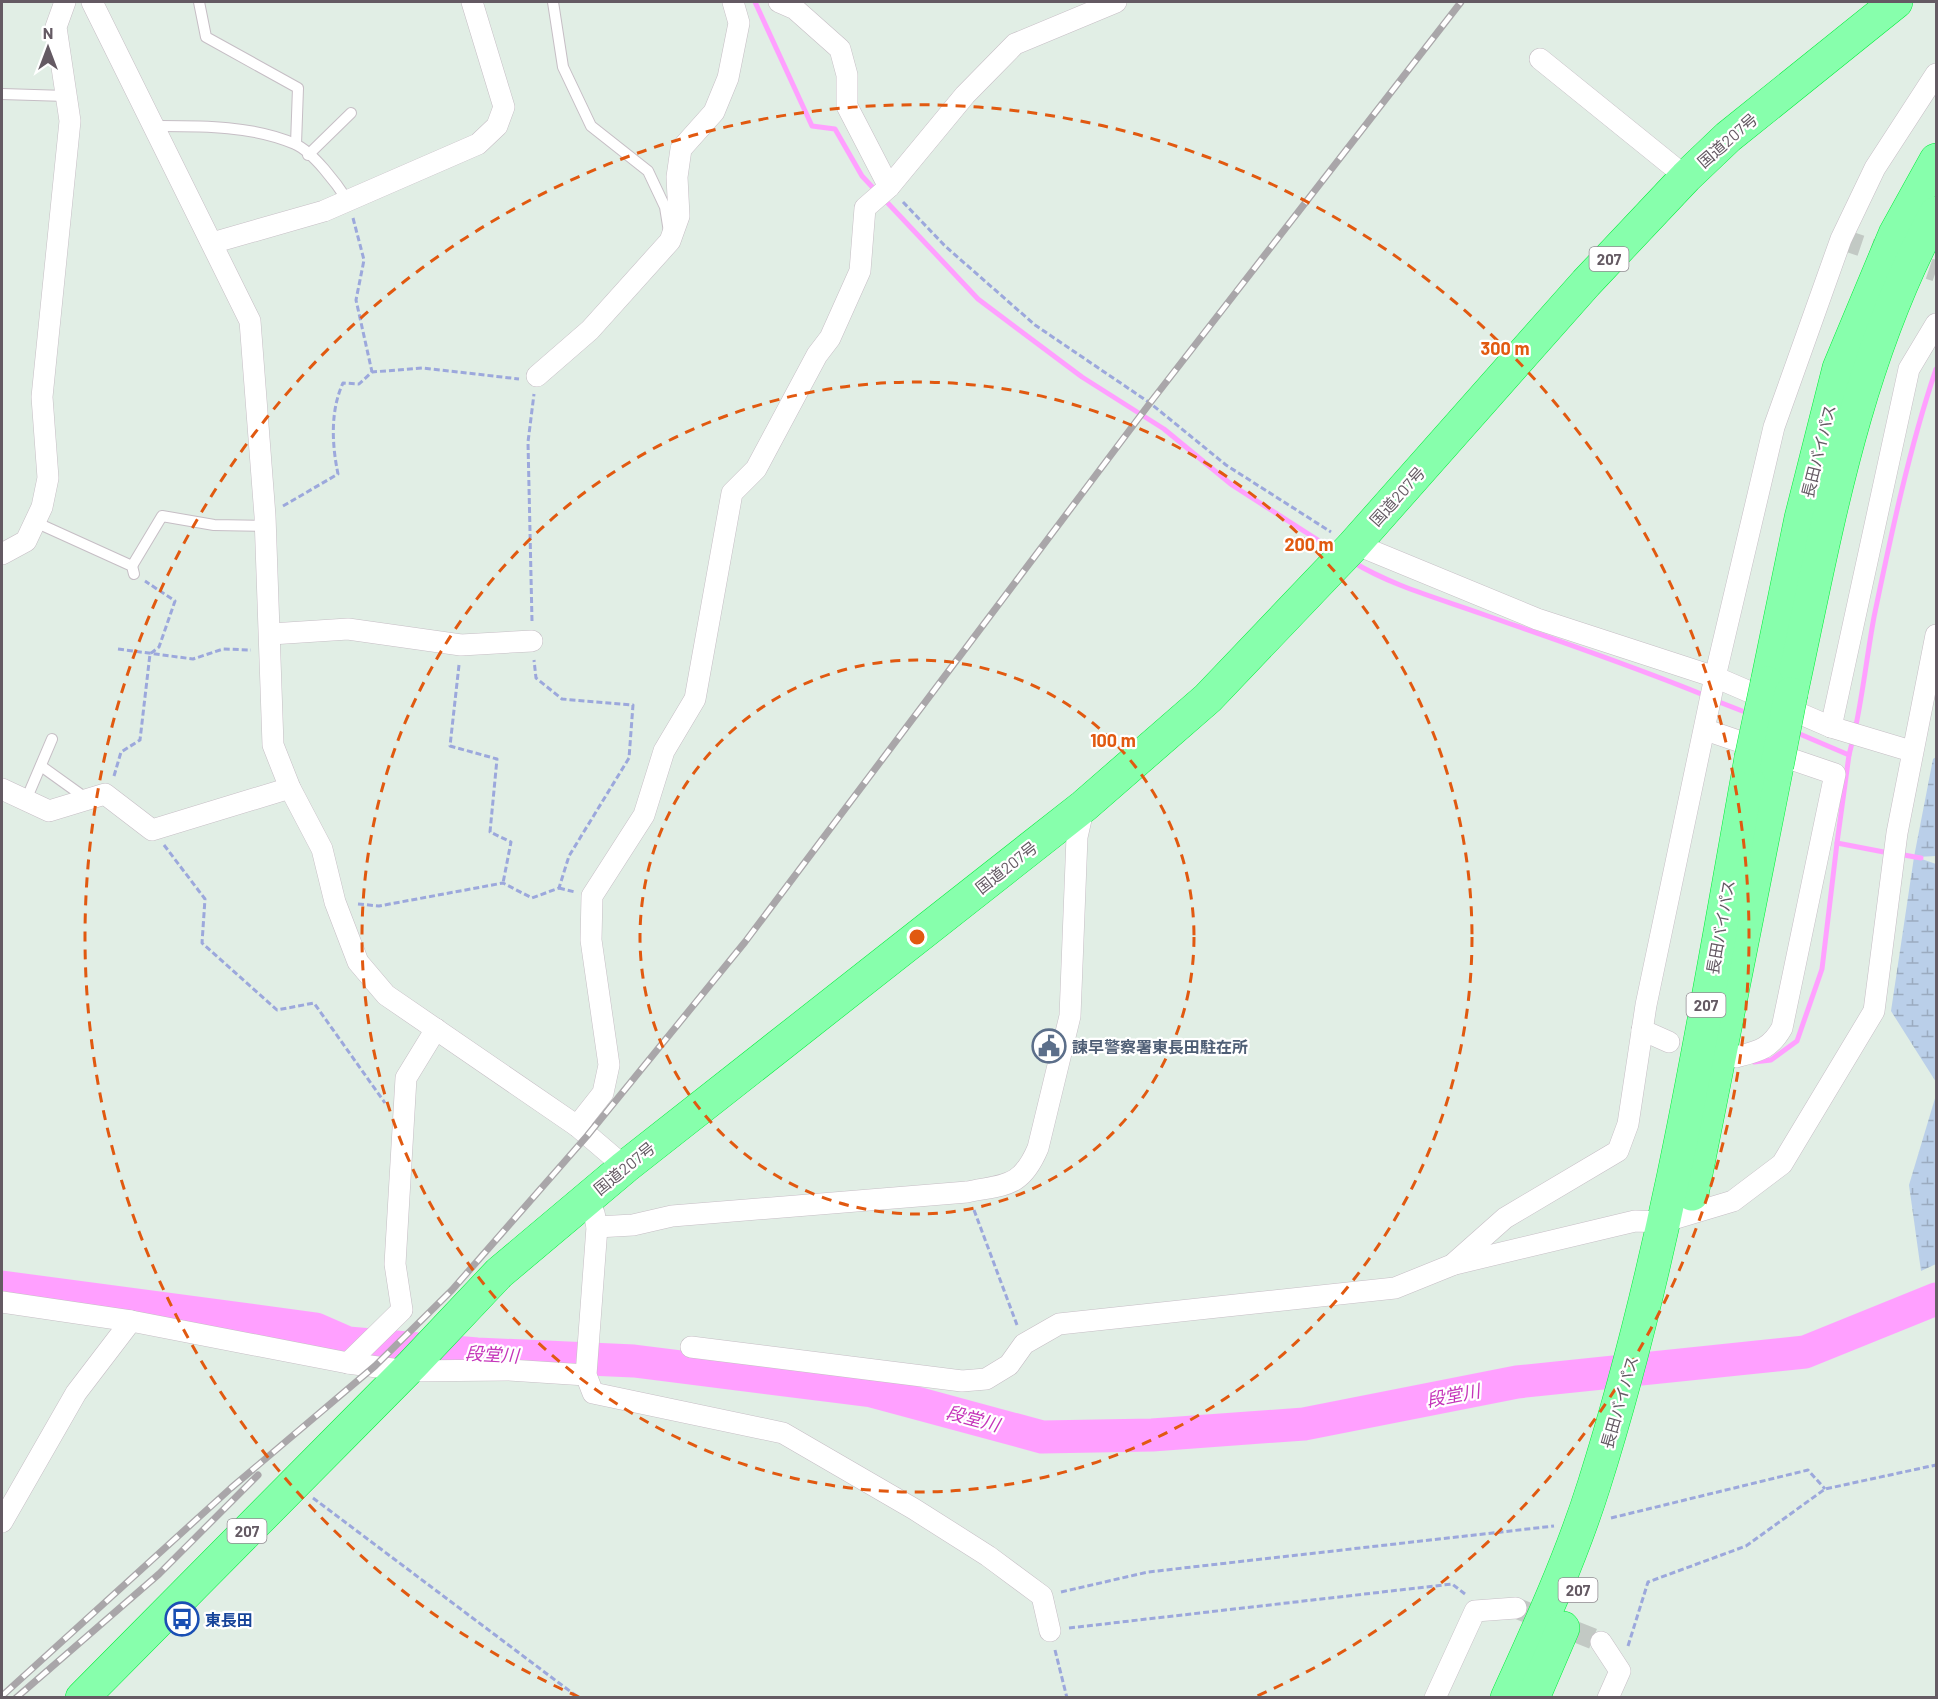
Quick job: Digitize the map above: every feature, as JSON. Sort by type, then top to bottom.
[{"type":"highway","name":"国道207号","points":[[82,1698],[409,1368],[499,1272],[626,1167],[1084,806],[1208,698],[1347,552],[1586,283],[1686,177],[1728,137],[1896,2]]},
{"type":"highway","name":"長田バイパス","points":[[1533,1698],[1606,1484],[1649,1377],[1672,1234],[1779,688],[1801,518],[1839,368],[1895,234],[1936,160]]},
{"type":"highway","name":"長田バイパス","points":[[1779,688],[1863,383],[1911,260],[1936,213]]},
{"type":"highway","name":"長田バイパス","points":[[1507,1698],[1593,1520]]},
{"type":"street","points":[[2,554],[26,541],[42,507],[48,478],[42,397],[70,121],[56,27],[65,2]]},
{"type":"street","points":[[92,2],[250,321],[265,521],[273,745],[290,788],[322,849],[335,903],[358,962],[386,995],[577,1126],[626,1167]]},
{"type":"street","points":[[212,243],[324,211],[478,144],[497,126],[504,107],[472,2]]},
{"type":"street","points":[[537,376],[590,330],[670,242],[679,216],[677,177],[681,149],[714,112],[728,78],[739,23],[733,2]]},
{"type":"street","points":[[779,2],[795,9],[840,49],[847,75],[847,106],[889,188]]},
{"type":"street","points":[[577,1126],[603,1094],[609,1065],[591,940],[592,896],[644,814],[664,751],[695,699],[732,493],[756,469],[817,355],[830,338],[860,271],[865,208],[889,188],[966,95],[1015,44],[1116,2]]},
{"type":"street","points":[[1540,59],[1686,177]]},
{"type":"street","points":[[1452,1265],[1505,1218],[1618,1151],[1628,1124],[1642,1030],[1708,721],[1714,682],[1774,427],[1841,239],[1875,168],[1936,74]]},
{"type":"street","points":[[1837,728],[1909,369],[1936,324]]},
{"type":"street","points":[[1347,552],[1837,728],[1911,752]]},
{"type":"street","points":[[271,642],[348,629],[461,645],[532,641]]},
{"type":"street","points":[[691,1347],[962,1381],[986,1379],[1009,1365],[1024,1344],[1059,1324],[1395,1288],[1452,1265],[1635,1221],[1672,1234],[1733,1201],[1782,1164],[1874,1011],[1892,870],[1911,752],[1936,635]]},
{"type":"street","points":[[1708,721],[1835,774],[1782,1028],[1774,1042],[1760,1050],[1736,1057]]},
{"type":"street","points":[[2,789],[49,811],[105,794],[152,830],[290,788]]},
{"type":"street","points":[[597,1227],[633,1226],[672,1216],[967,1192],[1015,1182],[1030,1166],[1038,1148],[1070,1016],[1077,837],[1084,806]]},
{"type":"street","points":[[348,1362],[402,1310],[395,1264],[406,1078],[436,1029]]},
{"type":"street","points":[[1642,1030],[1669,1041]]},
{"type":"street","points":[[591,1195],[597,1227],[586,1375],[593,1393],[783,1433],[988,1556],[1042,1596],[1050,1630]]},
{"type":"street","points":[[2,1302],[131,1321],[348,1362],[409,1368],[509,1370],[586,1375]]},
{"type":"street","points":[[2,1522],[76,1393],[131,1321]]},
{"type":"street","points":[[1435,1698],[1475,1611],[1516,1608]]},
{"type":"street","points":[[1601,1642],[1620,1671],[1608,1698]]},
{"type":"lane","points":[[199,2],[206,37],[298,88],[296,144]]},
{"type":"lane","points":[[553,2],[563,67],[591,126],[648,171],[665,207],[670,242]]},
{"type":"lane","points":[[2,94],[66,96]]},
{"type":"lane","points":[[308,155],[351,113]]},
{"type":"lane","points":[[152,126],[242,130],[296,144],[333,177],[348,201]]},
{"type":"lane","points":[[35,522],[133,570],[162,516],[214,525],[265,521]]},
{"type":"lane","points":[[26,800],[52,740]]},
{"type":"lane","points":[[41,766],[87,799]]},
{"type":"path","points":[[889,188],[945,246],[1035,325],[1150,403],[1226,465],[1329,531],[1347,552]]},
{"type":"path","points":[[348,201],[364,260],[356,300],[372,372]]},
{"type":"path","points":[[265,521],[338,474],[332,447],[337,395],[343,383],[359,384],[372,372],[423,368],[521,379],[537,376],[528,442],[532,641],[536,678],[562,699],[633,705],[629,758],[569,856],[559,888],[532,898],[503,883],[379,906],[335,903]]},
{"type":"path","points":[[108,796],[121,752],[140,740],[150,654],[159,647],[175,601],[133,570]]},
{"type":"path","points":[[118,649],[193,659],[223,649],[271,642]]},
{"type":"path","points":[[461,645],[450,746],[497,759],[490,832],[512,842],[503,883]]},
{"type":"path","points":[[152,830],[205,899],[202,943],[277,1010],[314,1003],[376,1087],[402,1134]]},
{"type":"path","points":[[967,1192],[1024,1344]]},
{"type":"path","points":[[1620,1671],[1648,1582],[1746,1546],[1825,1489],[1936,1465]]},
{"type":"path","points":[[1042,1596],[1148,1572],[1631,1515],[1808,1470],[1825,1489]]},
{"type":"path","points":[[293,1483],[579,1698]]},
{"type":"path","points":[[1067,1698],[1050,1630],[1452,1584],[1467,1596],[1475,1611]]},
{"type":"green space","points":[[1936,757],[1936,856],[1916,857],[1936,864],[1936,1082],[1891,1011],[1914,857],[1933,759]]},
{"type":"green space","points":[[1936,1095],[1936,1264],[1921,1271],[1909,1185]]},
{"type":"waterway","points":[[755,2],[812,126],[835,129],[862,176],[876,191]]},
{"type":"waterway","points":[[883,198],[978,299],[1082,377],[1164,429],[1232,485],[1335,551]]},
{"type":"waterway","points":[[1855,730],[1874,617],[1894,524],[1917,430],[1936,369]]},
{"type":"waterway","points":[[1353,562],[1417,592],[1596,654],[1706,696]]},
{"type":"waterway","points":[[1714,700],[1750,714]]},
{"type":"waterway","points":[[1795,732],[1849,755],[1853,739]]},
{"type":"waterway","points":[[1849,755],[1837,843],[1889,853]]},
{"type":"waterway","points":[[1754,1062],[1771,1060],[1797,1041],[1822,969],[1837,843]]},
{"type":"waterway","points":[[1898,854],[1921,858]]},
{"type":"waterway","name":"段堂川","points":[[2,1287],[316,1329],[348,1343],[477,1354],[634,1361],[872,1391],[1042,1437],[1152,1435],[1304,1424],[1517,1382],[1805,1352],[1936,1299]]},
{"type":"tunnel","points":[[1841,239],[1936,271]]},
{"type":"tunnel","points":[[1516,1608],[1601,1642]]},
{"type":"railway","points":[[2,1696],[231,1488],[375,1366],[452,1290],[587,1136],[745,942],[1150,403],[1461,2]]},
{"type":"railway","points":[[16,1698],[159,1574],[258,1475]]},
{"type":"place","name":"諫早警察署東長田駐在所","points":[[1049,1046]]},
{"type":"place","name":"東長田","points":[[182,1619]]}]
